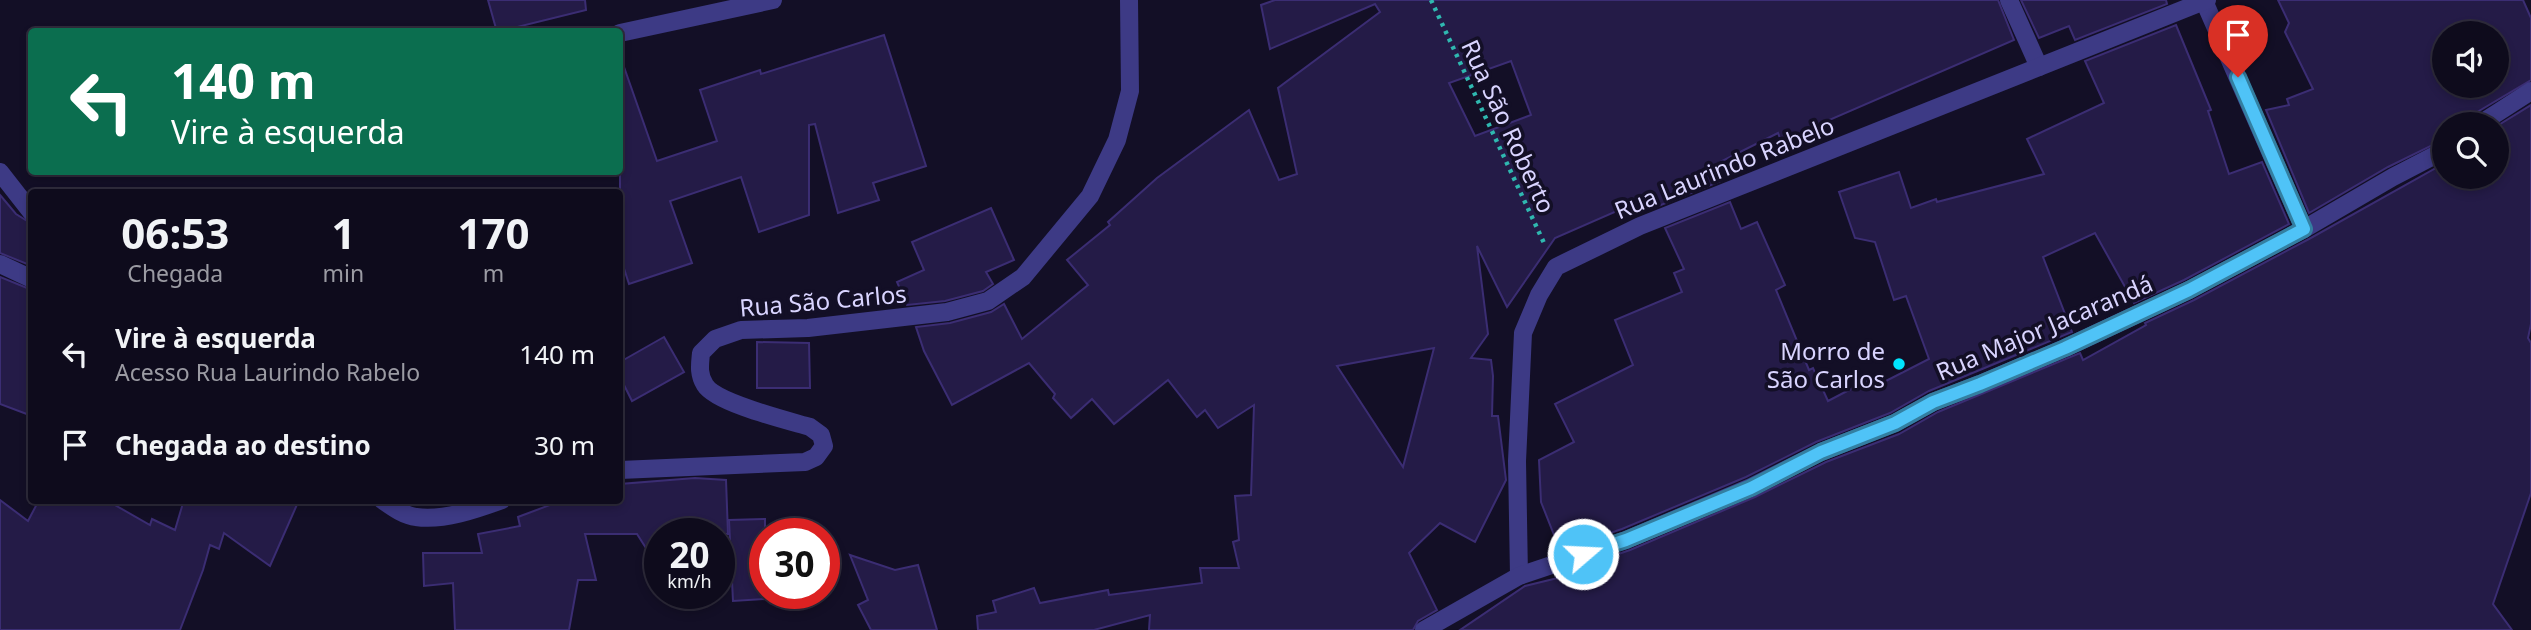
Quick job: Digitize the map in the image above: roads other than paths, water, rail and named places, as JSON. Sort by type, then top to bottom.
[{"type":"street","points":[[623,32],[773,0]]},
{"type":"street","name":"Rua São Carlos","points":[[623,470],[805,462],[816,457],[824,446],[821,435],[810,428],[718,397],[705,386],[699,372],[701,353],[715,339],[741,330],[808,328],[947,312],[988,301],[1023,277],[1090,197],[1117,140],[1130,91],[1129,0]]},
{"type":"street","points":[[2009,0],[2039,67]]},
{"type":"street","points":[[2206,1],[2304,229]]},
{"type":"street","name":"Rua Laurindo Rabelo","points":[[1519,576],[1517,449],[1523,333],[1539,295],[1556,267],[1640,226],[2206,1]]},
{"type":"street","points":[[2499,112],[2531,91]]},
{"type":"street","name":"Rua Major Jacarandá","points":[[1424,630],[1519,576],[1626,540],[1751,488],[1821,452],[1895,423],[1933,402],[2017,369],[2189,290],[2432,157]]},
{"type":"street","points":[[0,172],[28,208]]},
{"type":"street","points":[[0,264],[28,277]]},
{"type":"street","points":[[388,504],[416,517],[460,513],[489,504]]},
{"type":"place","name":"Morro de São Carlos","points":[[1899,364]]}]
